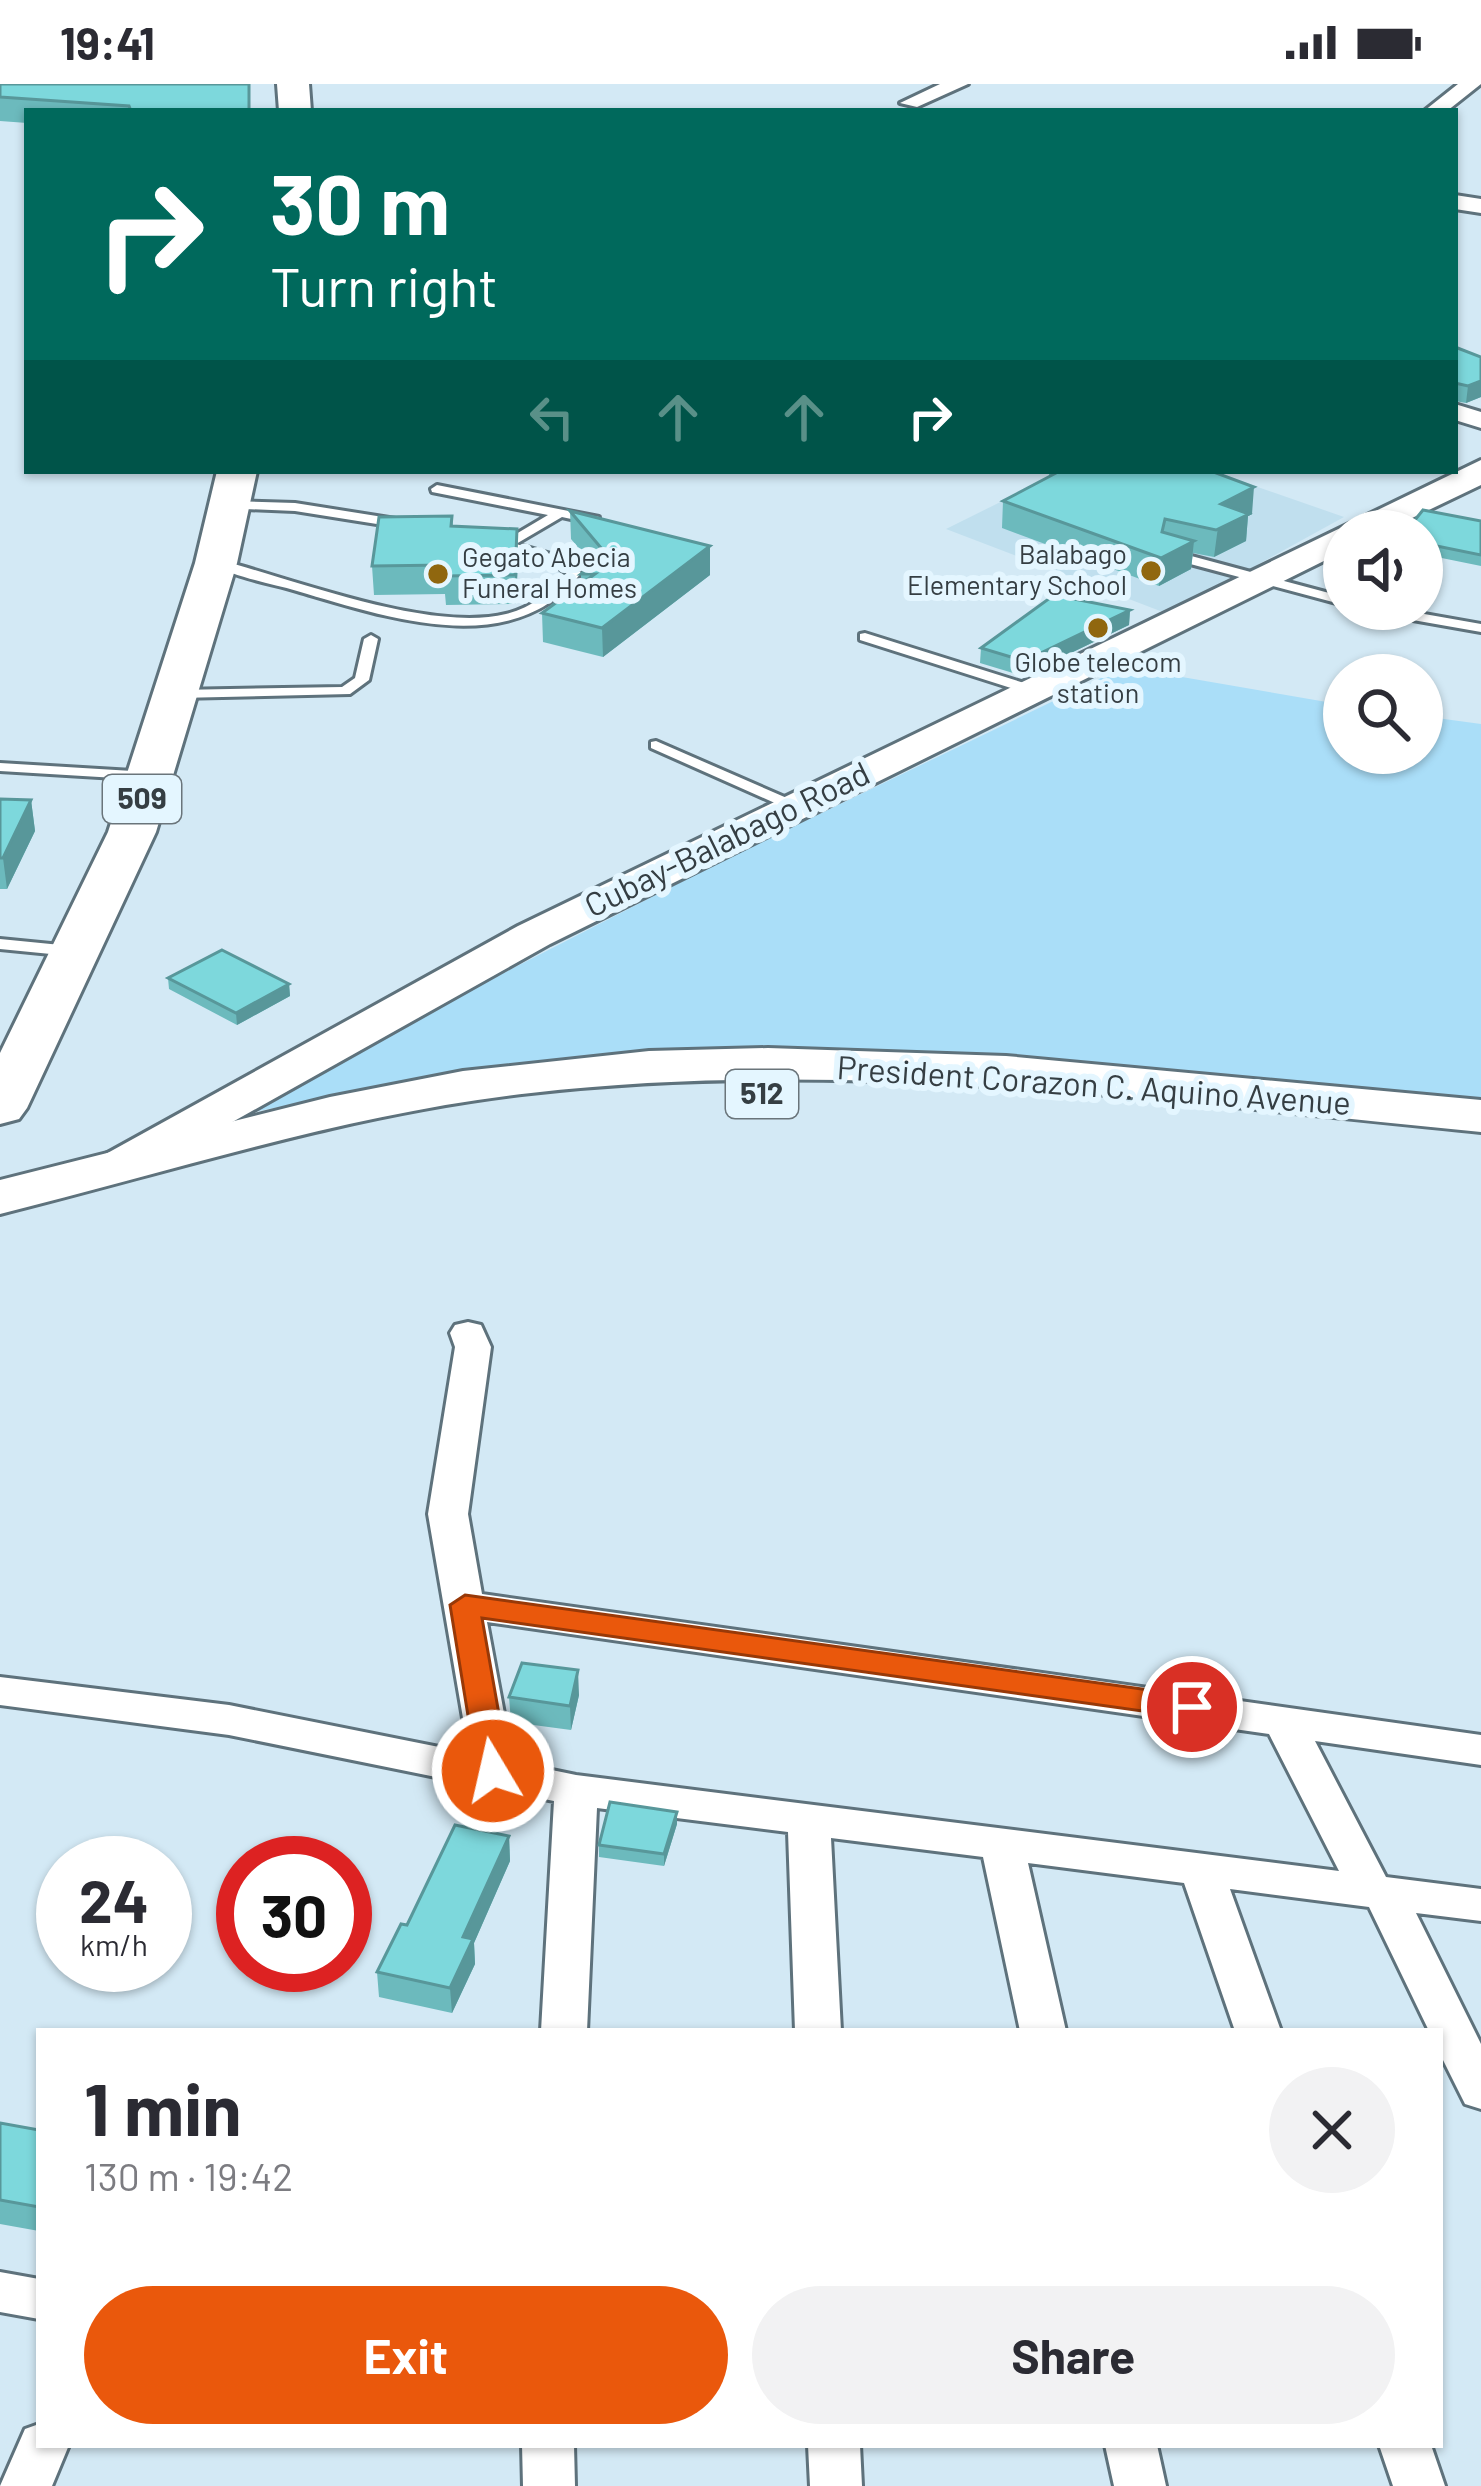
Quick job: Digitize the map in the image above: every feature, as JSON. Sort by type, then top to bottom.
[{"type":"main road","points":[[1400,510],[1481,471]]},
{"type":"main road","name":"509","points":[[0,1108],[132,832],[216,563],[233,488]]},
{"type":"main road","name":"Cubay-Balabago Road","points":[[122,1165],[534,935],[1323,547]]},
{"type":"main road","name":"President Corazon C. Aquino Avenue","points":[[0,1197],[274,1123],[437,1091],[530,1077],[727,1064],[811,1063],[996,1074],[1481,1116]]},
{"type":"main road","name":"President Corazon C. Aquino Avenue","points":[[0,1223],[346,1139],[540,1108],[710,1096],[808,1094],[991,1105],[1481,1148]]},
{"type":"street","points":[[910,103],[958,84]]},
{"type":"street","points":[[1438,108],[1471,84]]},
{"type":"street","points":[[468,1333],[473,1347],[448,1514],[493,1771]]},
{"type":"street","points":[[465,1605],[1481,1750]]},
{"type":"street","points":[[0,1691],[229,1720],[576,1790],[1481,1905]]},
{"type":"street","points":[[1283,1720],[1481,2091]]},
{"type":"street","points":[[564,2028],[576,1790]]},
{"type":"street","points":[[809,1819],[818,2028]]},
{"type":"street","points":[[1003,1843],[1041,2028]]},
{"type":"street","points":[[1201,1869],[1257,2028]]},
{"type":"street","points":[[0,2292],[36,2299]]},
{"type":"street","points":[[26,2486],[42,2448]]},
{"type":"street","points":[[548,2448],[549,2486]]},
{"type":"street","points":[[834,2448],[836,2486]]},
{"type":"street","points":[[1132,2448],[1140,2486]]},
{"type":"street","points":[[1406,2448],[1419,2486]]},
{"type":"lane","points":[[233,488],[295,506],[418,526]]},
{"type":"lane","points":[[437,489],[606,522]]},
{"type":"lane","points":[[506,544],[560,513]]},
{"type":"lane","points":[[216,563],[401,611],[494,621],[540,607],[574,573],[559,561],[484,540]]},
{"type":"lane","points":[[1169,554],[1323,596]]},
{"type":"lane","points":[[1443,621],[1481,628]]},
{"type":"lane","points":[[865,637],[1032,690]]},
{"type":"lane","points":[[174,694],[345,691],[362,680],[371,639]]},
{"type":"lane","points":[[656,745],[791,805]]},
{"type":"lane","points":[[0,767],[149,776]]},
{"type":"lane","points":[[0,944],[76,952]]},
{"type":"shaded area","name":"Balabago Elementary School","points":[[1057,474],[1221,474],[1324,510],[1323,529],[1168,614],[946,529]]},
{"type":"shaded area","points":[[1124,667],[1323,701],[1323,774],[1443,774],[1443,719],[1481,724],[1481,1103],[1020,1061],[729,1048],[517,1063],[221,1118],[724,860]]},
{"type":"building","points":[[0,84],[249,84],[249,108],[130,108],[0,97]]},
{"type":"building","points":[[1458,348],[1481,357],[1481,381],[1458,384]]},
{"type":"building","points":[[1054,474],[1219,474],[1254,487],[1221,504],[1249,514],[1216,530],[1165,519],[1162,532],[1194,541],[1161,558],[1003,501]]},
{"type":"building","points":[[570,511],[710,546],[602,628],[542,613],[595,574],[581,574],[607,555]]},
{"type":"building","points":[[1443,514],[1481,521],[1481,555],[1443,547]]},
{"type":"building","points":[[452,516],[451,526],[517,529],[515,575],[444,576],[445,565],[372,566],[379,517]]},
{"type":"building","points":[[1054,595],[1130,610],[1024,661],[981,648]]},
{"type":"building","points":[[0,799],[31,800],[3,858],[0,858]]},
{"type":"building","points":[[222,950],[289,984],[236,1013],[168,978]]},
{"type":"building","points":[[522,1663],[578,1670],[570,1706],[509,1697]]},
{"type":"building","points":[[610,1802],[677,1812],[664,1854],[599,1845]]},
{"type":"building","points":[[455,1825],[509,1836],[463,1937],[473,1939],[450,1988],[377,1972],[401,1924],[407,1925]]},
{"type":"building","points":[[0,2123],[36,2129],[36,2206],[0,2200]]},
{"type":"place","name":"Balabago Elementary School","points":[[1151,571]]},
{"type":"place","name":"Gegato Abecia Funeral Homes","points":[[438,574]]},
{"type":"place","name":"Globe telecom station","points":[[1098,628]]},
{"type":"route","points":[[493,1771],[465,1605],[1192,1707]]}]
